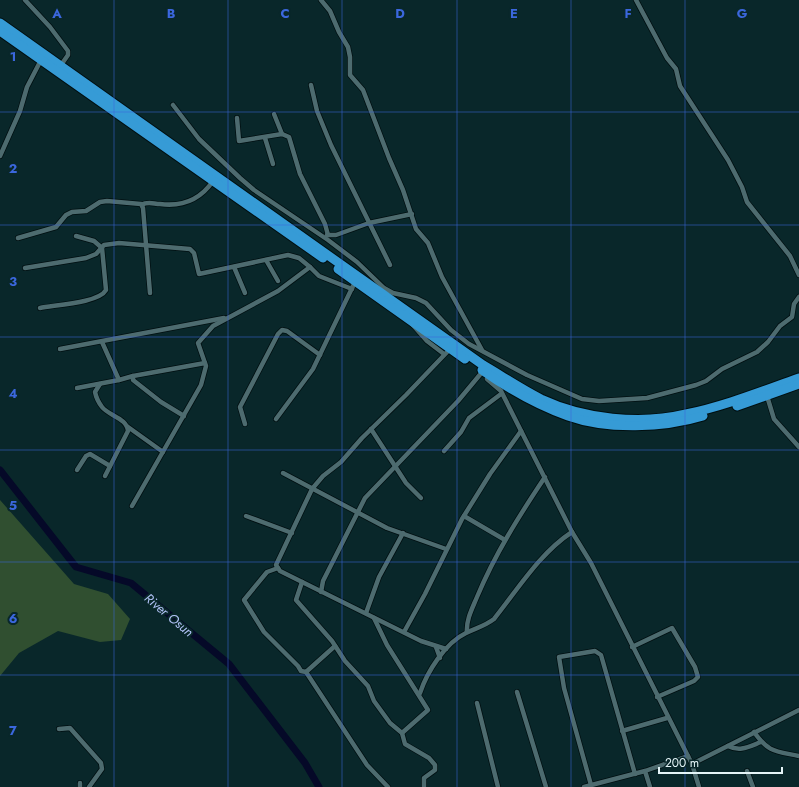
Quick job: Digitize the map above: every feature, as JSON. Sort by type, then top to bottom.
[{"type":"highway","points":[[0,23],[61,65],[357,279],[409,319],[447,351],[511,390],[539,404],[569,417],[603,424],[656,425],[688,421],[767,396],[799,384]]},
{"type":"highway","points":[[0,31],[213,181],[483,365],[540,398],[571,410],[604,417],[639,419],[668,417],[686,415],[714,407],[799,378]]},
{"type":"street","points":[[25,0],[50,27],[68,51],[68,56],[61,65]]},
{"type":"street","points":[[321,0],[330,11],[339,32],[348,47],[350,57],[350,75],[363,90],[388,158],[403,190],[416,229],[428,243],[442,277],[482,350]]},
{"type":"street","points":[[636,0],[667,58],[676,69],[680,86],[728,160],[742,187],[747,202],[790,256],[799,275]]},
{"type":"street","points":[[1,153],[20,111],[27,87],[41,60]]},
{"type":"street","points":[[311,85],[317,111],[331,145],[390,265]]},
{"type":"street","points":[[173,105],[199,139],[227,167],[254,190],[325,236],[357,262],[357,279],[313,369],[276,419]]},
{"type":"street","points":[[274,114],[282,134]]},
{"type":"street","points":[[236,118],[239,141],[265,138],[282,134],[289,137],[300,174],[325,224],[325,236]]},
{"type":"street","points":[[265,138],[273,164]]},
{"type":"street","points":[[0,142],[7,139]]},
{"type":"street","points":[[18,238],[56,228],[66,216],[72,212],[86,211],[100,202],[119,202],[142,205],[148,203],[176,205],[190,202],[203,193],[213,181]]},
{"type":"street","points":[[142,205],[150,292]]},
{"type":"street","points":[[325,236],[351,231],[369,223],[412,214]]},
{"type":"street","points":[[40,308],[81,302],[104,294],[106,285],[102,248],[94,241],[76,236]]},
{"type":"street","points":[[25,268],[92,257],[107,244],[119,243],[146,244],[190,249],[194,253],[200,274],[288,255],[293,256],[303,260],[319,276],[357,279],[384,288],[393,293],[416,298],[426,303],[451,330],[469,344],[527,375],[582,399],[599,401],[647,398],[701,383],[722,369],[757,352],[768,342],[780,326],[792,317],[794,304],[799,297]]},
{"type":"street","points":[[266,260],[278,281]]},
{"type":"street","points":[[234,267],[245,293]]},
{"type":"street","points":[[132,506],[201,385],[206,369],[198,343],[213,326],[228,317],[250,308],[278,291],[310,268]]},
{"type":"street","points":[[60,349],[228,317]]},
{"type":"street","points":[[212,320],[213,326]]},
{"type":"street","points":[[245,424],[240,407],[278,334],[282,330],[287,331],[320,355]]},
{"type":"street","points":[[102,342],[119,380]]},
{"type":"street","points":[[446,649],[436,647],[321,592],[280,571],[276,565],[312,489],[324,476],[341,462],[447,351]]},
{"type":"street","points":[[77,388],[119,380],[136,374],[205,363]]},
{"type":"street","points":[[321,592],[325,577],[364,498],[395,467],[482,372],[497,386],[546,477],[572,532],[591,563],[667,718],[692,764],[699,787]]},
{"type":"street","points":[[133,376],[133,380],[161,402],[184,416]]},
{"type":"street","points":[[100,384],[95,392],[102,407],[122,420],[128,427],[162,452]]},
{"type":"street","points":[[444,451],[461,432],[469,418],[501,394]]},
{"type":"street","points":[[767,396],[774,419],[799,447]]},
{"type":"street","points":[[105,476],[128,430],[128,427]]},
{"type":"street","points":[[371,429],[406,483],[421,498]]},
{"type":"street","points":[[404,632],[464,516],[490,474],[521,430]]},
{"type":"street","points":[[77,470],[86,456],[90,454],[110,466]]},
{"type":"street","points":[[283,473],[387,528],[403,533],[437,548],[446,550]]},
{"type":"street","points":[[467,632],[468,620],[486,577],[505,540],[546,477]]},
{"type":"street","points":[[246,516],[292,533]]},
{"type":"street","points":[[464,516],[505,540]]},
{"type":"street","points":[[420,694],[423,684],[453,641],[467,632],[486,626],[494,619],[543,557],[562,538],[572,532]]},
{"type":"street","points":[[366,613],[379,577],[403,533]]},
{"type":"street","points":[[278,568],[267,572],[244,600],[264,632],[298,666],[301,671],[306,672],[367,765],[388,787]]},
{"type":"street","points":[[302,582],[296,600],[335,646],[344,661],[368,686],[374,701],[390,723],[402,733],[403,741],[407,746],[429,758],[435,765],[435,770],[424,778],[424,787]]},
{"type":"street","points":[[374,618],[387,644],[420,694],[428,711],[402,733]]},
{"type":"street","points":[[632,647],[672,628],[695,667],[698,677],[694,681],[657,697]]},
{"type":"street","points":[[306,672],[335,646]]},
{"type":"street","points":[[436,647],[440,658]]},
{"type":"street","points":[[591,785],[564,688],[559,657],[598,652],[601,655],[635,774]]},
{"type":"street","points":[[517,692],[546,787]]},
{"type":"street","points":[[477,703],[498,787]]},
{"type":"street","points":[[692,764],[798,711]]},
{"type":"street","points":[[622,731],[667,718]]},
{"type":"street","points":[[59,729],[70,728],[101,763],[102,769],[89,787]]},
{"type":"street","points":[[754,732],[761,742],[770,750],[799,756]]},
{"type":"street","points":[[728,746],[736,750],[741,750],[761,742]]},
{"type":"street","points":[[584,787],[635,774],[688,756]]},
{"type":"street","points":[[645,771],[650,787]]},
{"type":"street","points":[[747,771],[753,787]]},
{"type":"green space","points":[[0,500],[74,584],[108,594],[130,619],[121,640],[100,642],[58,631],[19,653],[0,676]]},
{"type":"waterway","name":"River Osun","points":[[0,470],[76,567],[131,583],[229,664],[305,763],[319,787]]}]
